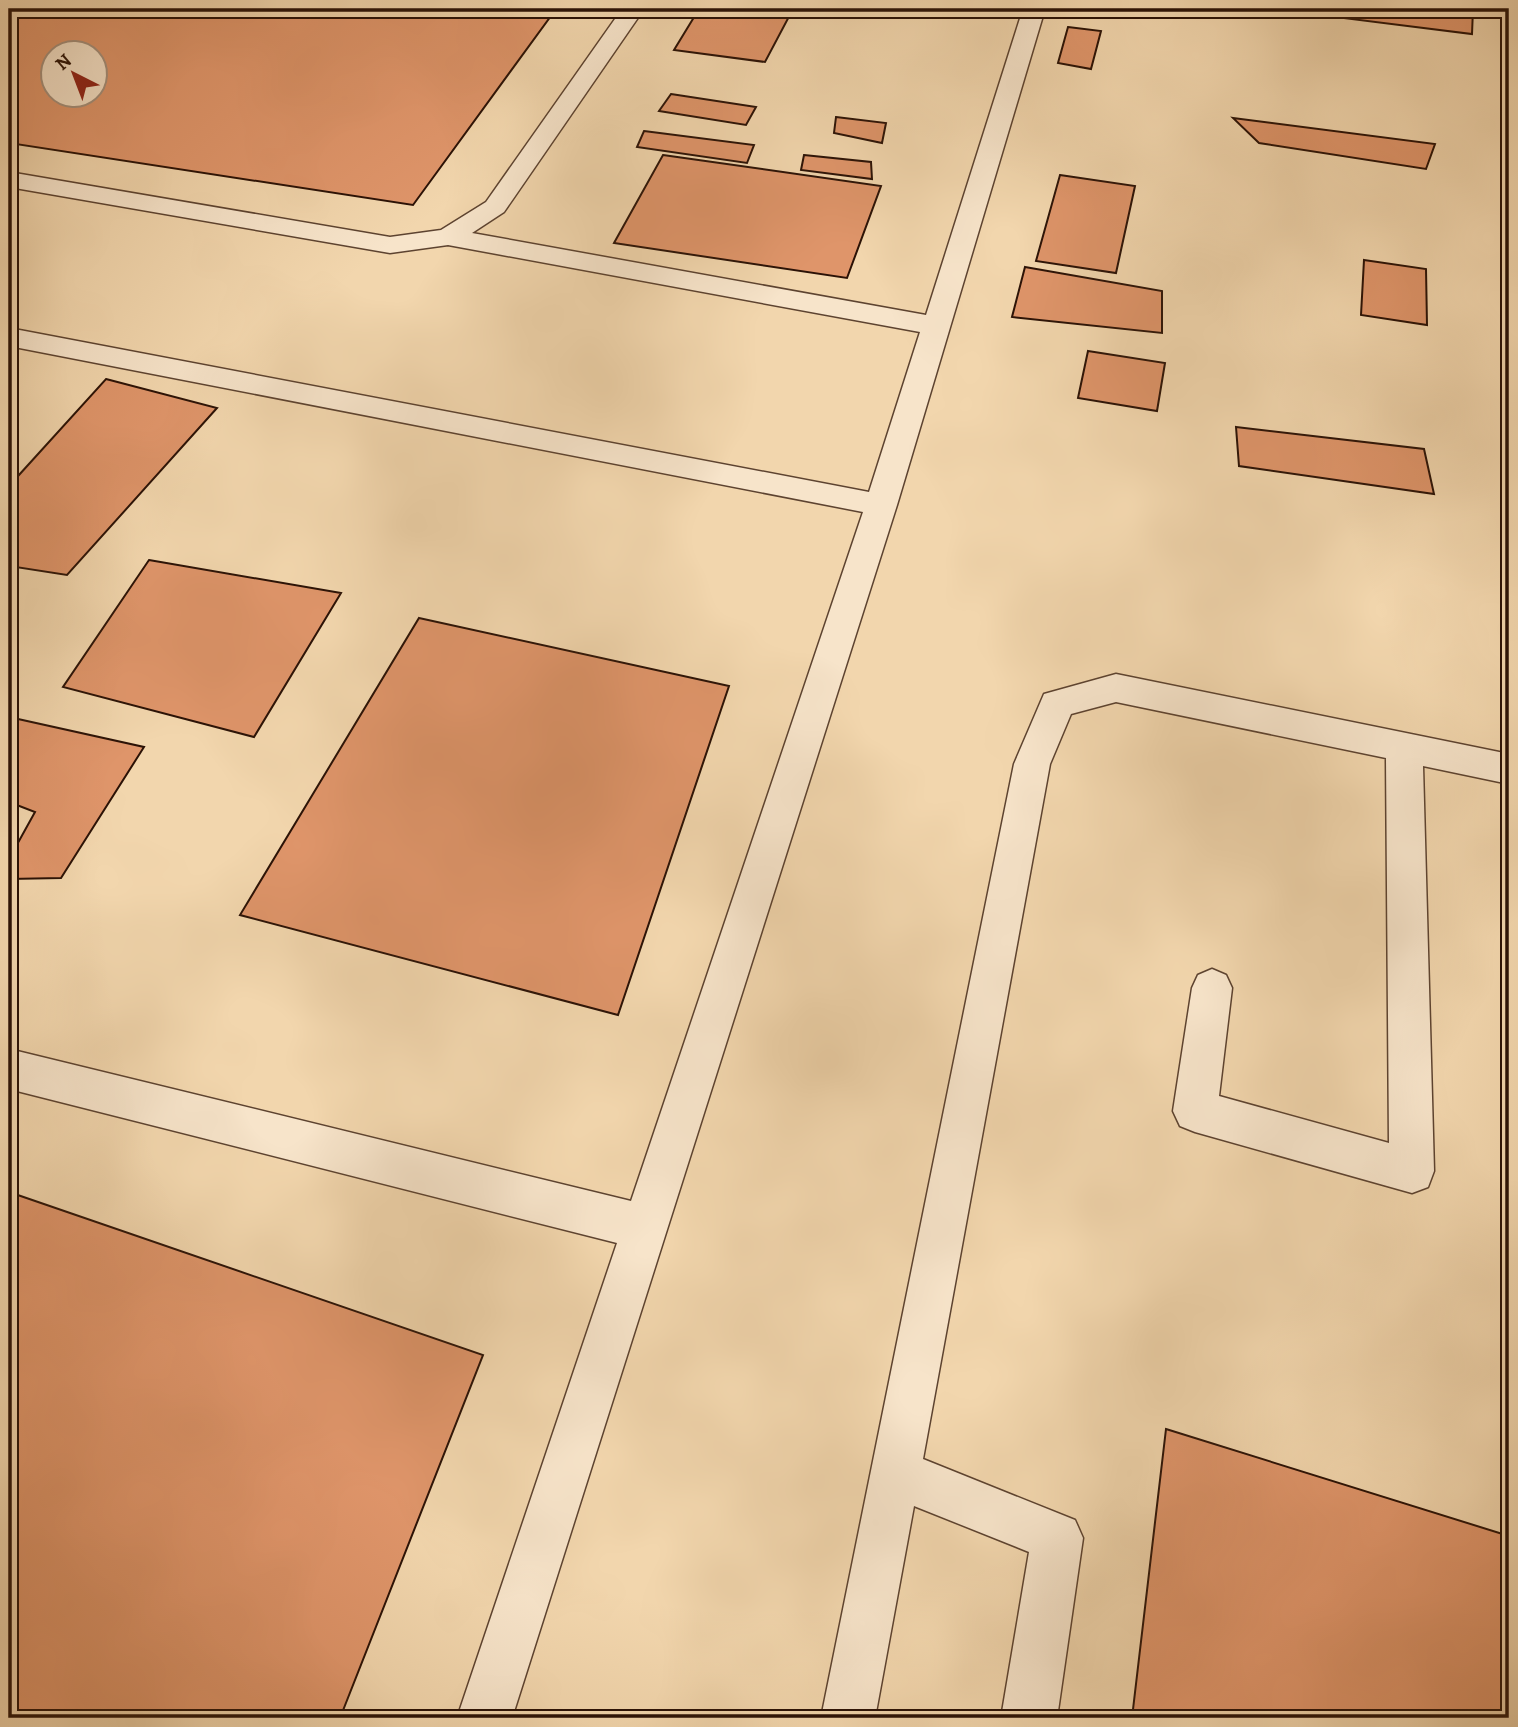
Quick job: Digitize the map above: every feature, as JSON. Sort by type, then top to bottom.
[{"type":"lane","points":[[447,237],[495,207],[633,9]]},
{"type":"lane","points":[[484,1718],[881,505],[1034,9]]},
{"type":"lane","points":[[9,179],[390,245],[447,237],[936,326]]},
{"type":"lane","points":[[9,337],[881,505]]},
{"type":"lane","points":[[848,1718],[1032,764],[1057,704],[1116,688],[1509,769]]},
{"type":"lane","points":[[1212,988],[1195,1111],[1412,1171],[1404,747]]},
{"type":"lane","points":[[9,1069],[645,1227]]},
{"type":"lane","points":[[896,1474],[1057,1538],[1029,1718]]},
{"type":"building","points":[[9,9],[556,9],[413,205],[9,143]]},
{"type":"building","points":[[699,9],[793,9],[765,62],[674,50]]},
{"type":"building","points":[[1344,9],[1473,9],[1472,34],[1343,18]]},
{"type":"building","points":[[1068,27],[1101,31],[1091,69],[1058,63]]},
{"type":"building","points":[[671,94],[756,107],[746,125],[659,111]]},
{"type":"building","points":[[836,117],[886,123],[882,143],[834,133]]},
{"type":"building","points":[[1233,118],[1435,144],[1426,169],[1259,143]]},
{"type":"building","points":[[644,131],[754,145],[747,163],[637,147]]},
{"type":"building","points":[[663,155],[881,186],[847,278],[614,243]]},
{"type":"building","points":[[804,155],[871,162],[872,179],[801,170]]},
{"type":"building","points":[[1060,175],[1135,186],[1116,273],[1036,261]]},
{"type":"building","points":[[1364,260],[1426,269],[1427,325],[1361,315]]},
{"type":"building","points":[[1025,267],[1162,291],[1162,333],[1012,317]]},
{"type":"building","points":[[1088,351],[1165,363],[1157,411],[1078,398]]},
{"type":"building","points":[[106,379],[217,408],[67,575],[9,566],[9,486]]},
{"type":"building","points":[[1236,427],[1424,449],[1434,494],[1239,466]]},
{"type":"building","points":[[149,560],[341,593],[254,737],[63,687]]},
{"type":"building","points":[[419,618],[729,686],[618,1015],[240,915]]},
{"type":"building","points":[[9,717],[144,747],[61,878],[9,879],[9,859],[35,812],[9,802]]},
{"type":"building","points":[[9,1192],[483,1355],[340,1718],[9,1718]]},
{"type":"building","points":[[1166,1429],[1509,1536],[1509,1718],[1132,1718]]}]
